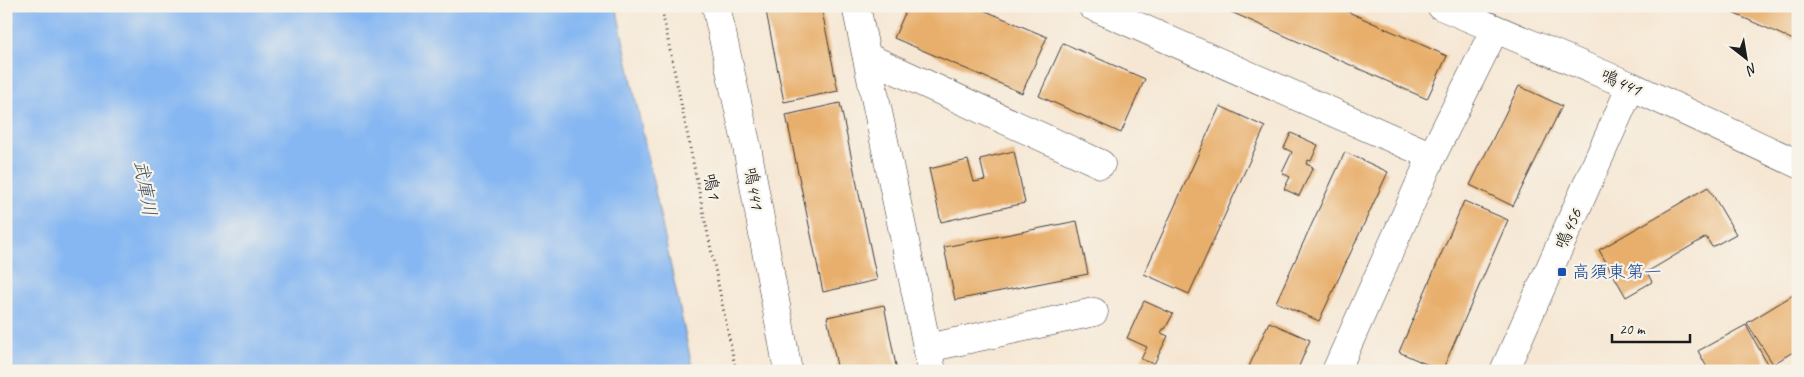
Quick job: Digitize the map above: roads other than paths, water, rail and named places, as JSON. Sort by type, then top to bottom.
[{"type":"street","name":"鳴441","points":[[716,6],[747,147],[788,371]]},
{"type":"street","points":[[856,6],[930,359],[1094,312]]},
{"type":"street","points":[[1092,6],[1432,156]]},
{"type":"street","name":"鳴441","points":[[1441,6],[1631,86],[1798,164]]},
{"type":"street","points":[[1336,371],[1432,156],[1495,29]]},
{"type":"street","points":[[867,57],[1101,164]]},
{"type":"street","name":"鳴456","points":[[1504,371],[1631,86]]},
{"type":"water","name":"武庫川","points":[[6,6],[616,6],[693,371],[6,371]]},
{"type":"place","name":"高須東第一","points":[[1562,272]]}]
